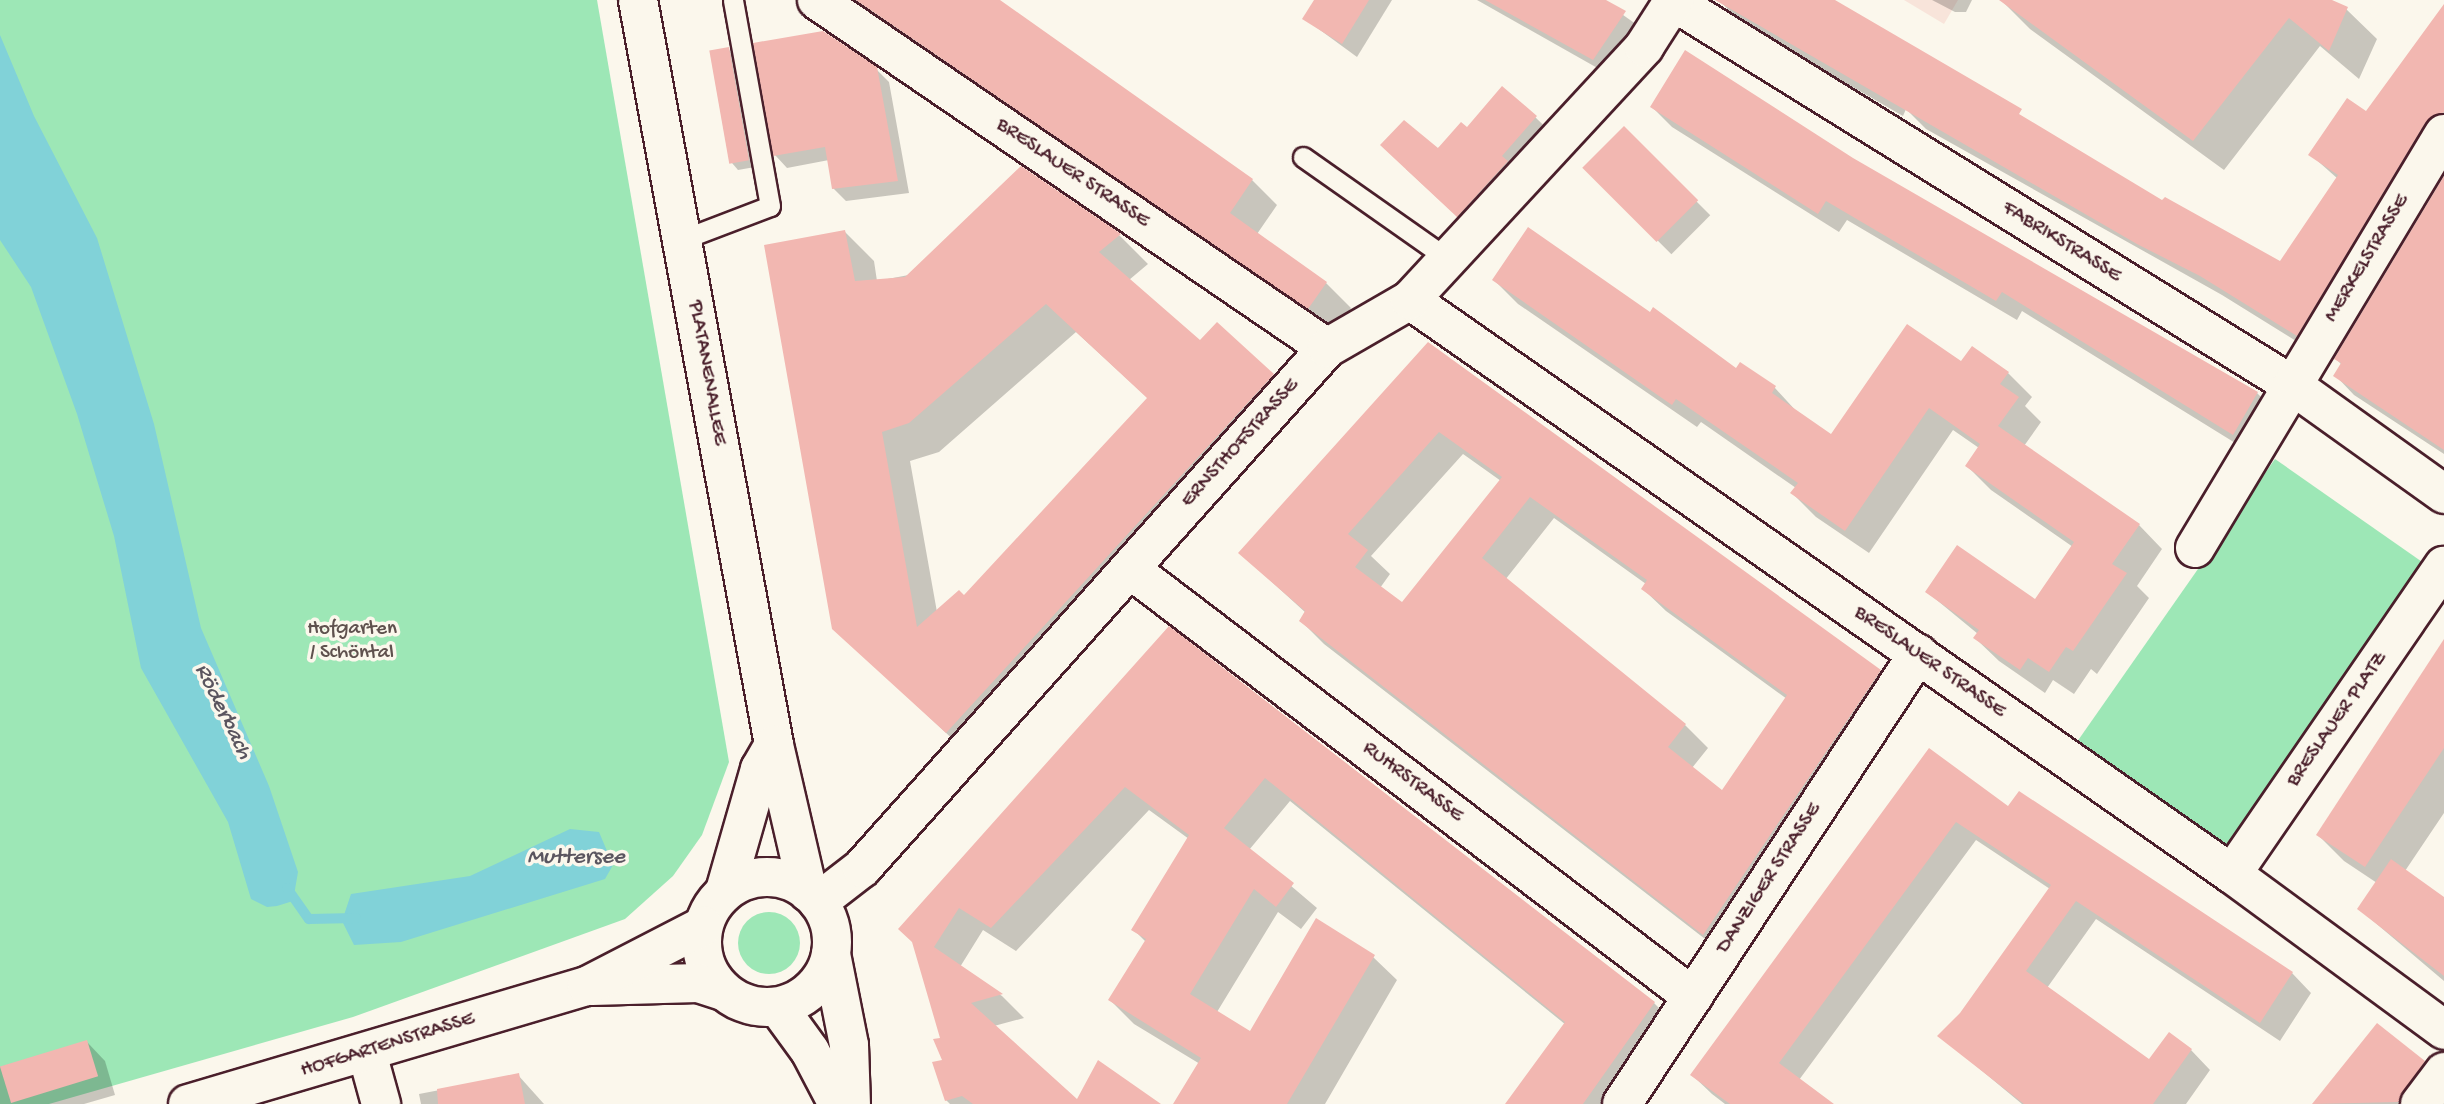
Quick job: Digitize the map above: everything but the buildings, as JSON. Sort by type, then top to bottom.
[{"type":"street","name":"PLATANENALLEE","points":[[638,0],[774,745],[813,897]]},
{"type":"street","name":"BRESLAUER STRASSE","points":[[817,0],[1327,348]]},
{"type":"street","name":"ERNSTHOFSTRASSE","points":[[813,897],[862,868],[1327,348],[1410,300],[1644,47],[1673,0]]},
{"type":"street","name":"FABRIKSTRASSE","points":[[1673,0],[2292,385],[2444,494]]},
{"type":"street","name":"MERKELSTRASSE","points":[[2292,385],[2444,134]]},
{"type":"street","name":"BRESLAUER STRASSE","points":[[1410,300],[2232,874],[2444,1030]]},
{"type":"street","points":[[2195,548],[2292,385]]},
{"type":"street","name":"BRESLAUER PLATZ","points":[[2232,874],[2444,566]]},
{"type":"street","name":"RUHRSTRASSE","points":[[1130,569],[1693,997]]},
{"type":"street","name":"DANZIGER STRASSE","points":[[1631,1101],[1693,997],[1917,654]]},
{"type":"street","points":[[725,891],[762,877],[796,883],[813,897],[832,935],[826,973],[814,988],[778,1007],[748,1004],[723,990],[703,960],[703,926],[725,891],[760,769],[774,745]]},
{"type":"street","name":"HOFGARTENSTRASSE","points":[[188,1104],[587,986],[703,926]]},
{"type":"street","points":[[831,954],[849,1045],[851,1104]]},
{"type":"street","name":"HOFGARTENSTRASSE","points":[[587,986],[698,983],[723,990]]},
{"type":"street","points":[[778,1007],[810,1051],[838,1104]]},
{"type":"street","points":[[367,1053],[381,1104]]},
{"type":"street","points":[[2420,1104],[2444,1072]]},
{"type":"lane","points":[[681,240],[770,206],[733,0]]},
{"type":"lane","points":[[1303,157],[1448,259]]},
{"type":"shaded area","points":[[1904,0],[1958,0],[1944,24]]},
{"type":"green space","name":"Hofgarten / Schöntal","points":[[0,0],[597,0],[729,762],[702,835],[673,876],[625,919],[353,1017],[49,1104],[0,1104]]},
{"type":"green space","points":[[2275,459],[2427,565],[2228,849],[2077,742]]},
{"type":"green space","points":[[769,912],[781,914],[791,921],[798,931],[798,955],[791,965],[781,972],[769,974],[757,972],[747,965],[740,955],[738,943],[740,931],[747,921],[757,914]]},
{"type":"water","points":[[0,35],[34,116],[97,238],[154,424],[201,628],[269,786],[298,872],[293,901],[267,907],[251,899],[228,822],[141,668],[114,536],[77,414],[31,287],[0,240]]},
{"type":"water","name":"Muttersee","points":[[570,829],[599,832],[613,865],[605,879],[401,942],[354,945],[342,921],[351,894],[470,876]]},
{"type":"waterway","name":"Röderbach","points":[[287,888],[309,919],[356,918]]}]
